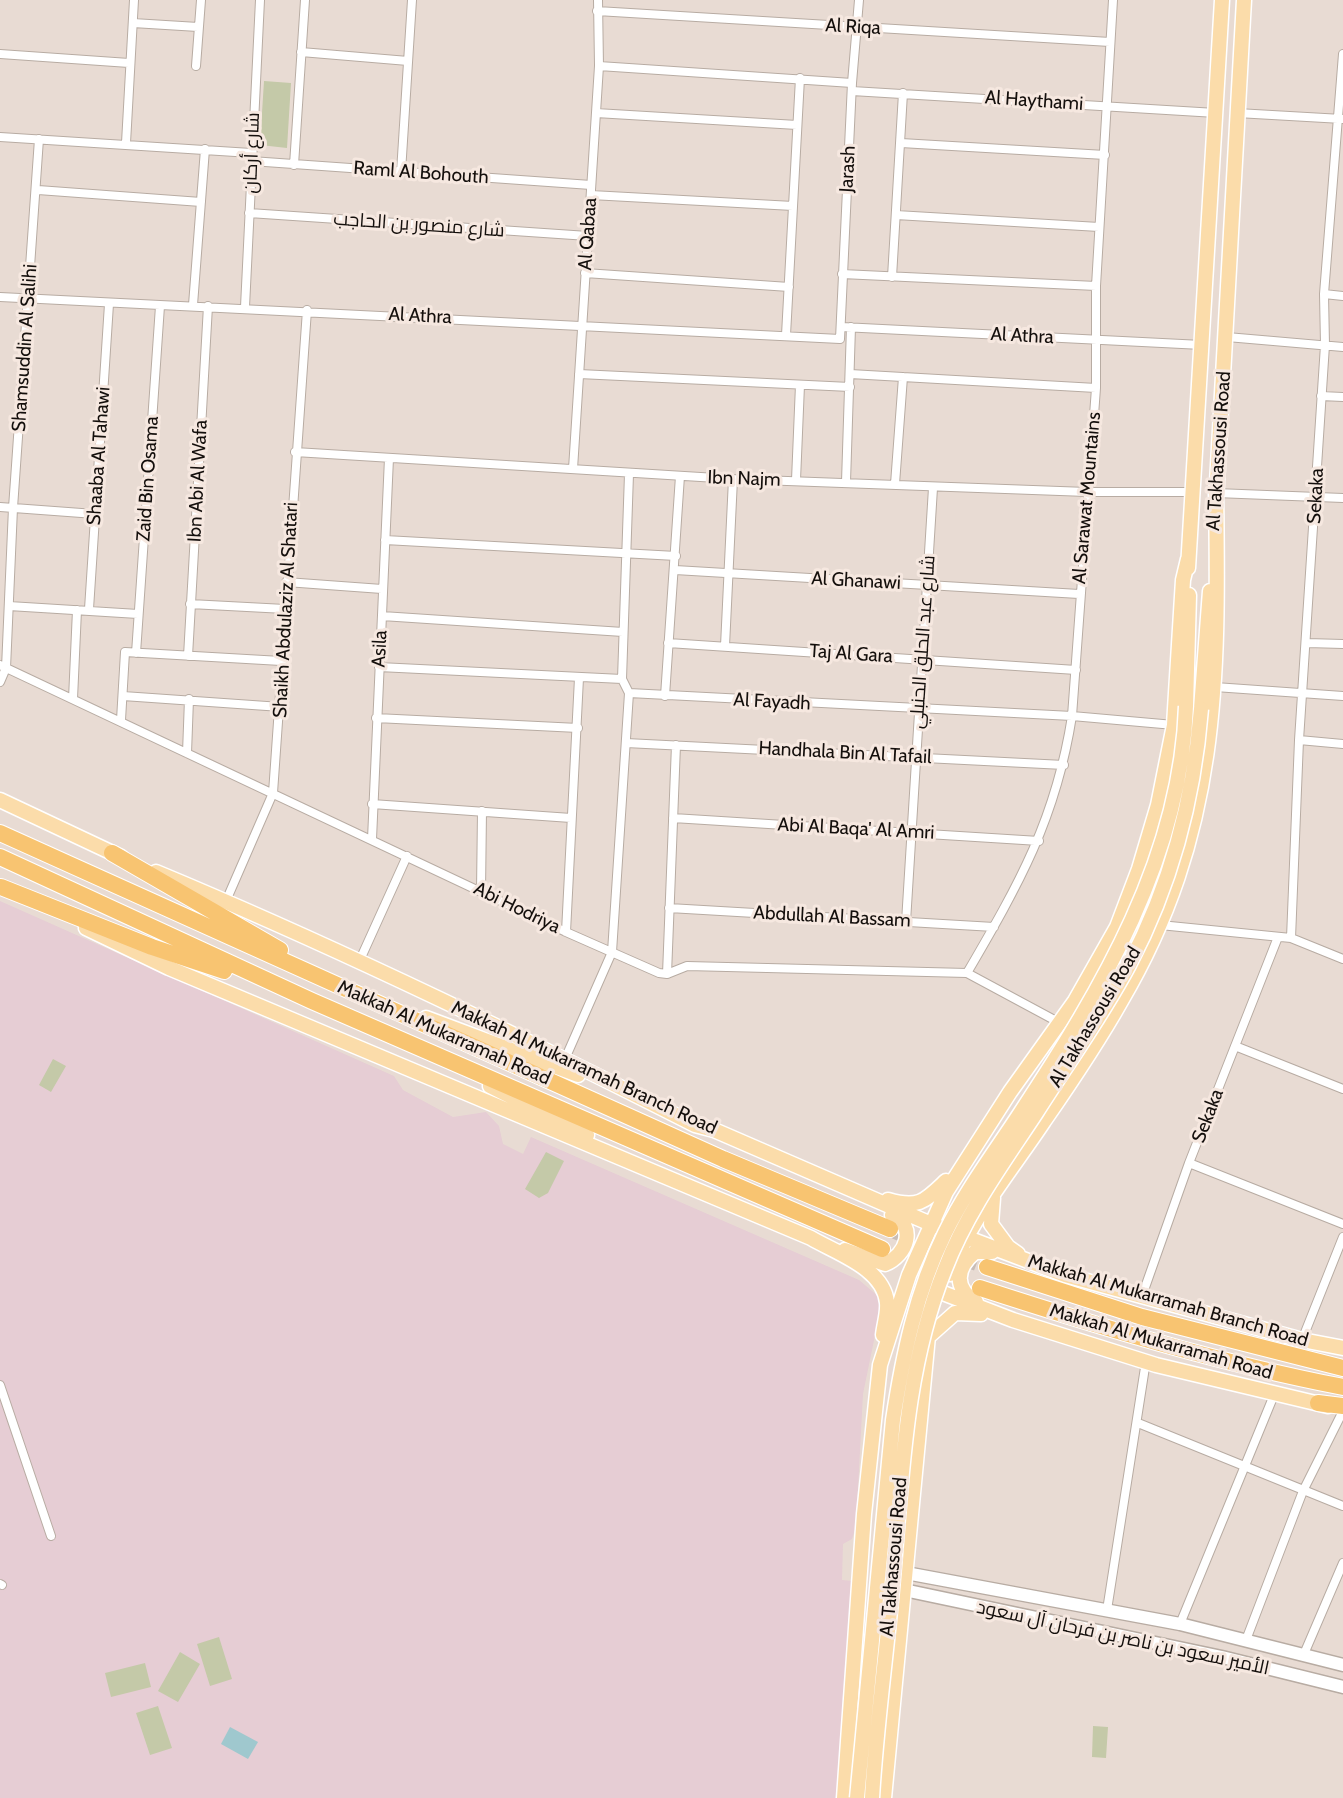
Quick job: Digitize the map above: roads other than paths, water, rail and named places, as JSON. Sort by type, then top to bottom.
[{"type":"highway","name":"Makkah Al Mukarramah Road","points":[[0,833],[723,1158],[890,1229]]},
{"type":"highway","points":[[112,853],[349,989]]},
{"type":"highway","name":"Makkah Al Mukarramah Road","points":[[0,857],[312,1001],[882,1249]]},
{"type":"highway","points":[[0,887],[152,947],[312,1001]]},
{"type":"highway","name":"Makkah Al Mukarramah Road","points":[[987,1267],[1142,1317],[1343,1368]]},
{"type":"highway","name":"Makkah Al Mukarramah Road","points":[[980,1288],[1126,1336],[1247,1369],[1343,1387]]},
{"type":"highway","points":[[1318,1403],[1343,1409]]},
{"type":"main road","name":"Al Takhassousi Road","points":[[857,1798],[892,1433],[901,1369],[920,1291],[961,1202],[1099,986],[1125,938],[1167,828],[1178,776],[1191,627],[1188,559],[1222,1]]},
{"type":"main road","name":"Al Takhassousi Road","points":[[872,1798],[904,1435],[921,1335],[945,1268],[981,1197],[1116,989],[1146,930],[1168,875],[1183,825],[1198,754],[1227,337],[1244,3]]},
{"type":"main road","points":[[884,1798],[928,1337],[943,1293],[967,1238],[998,1184],[1044,1122],[1121,1002],[1160,925],[1198,810],[1208,757],[1215,687],[1218,608],[1216,494]]},
{"type":"main road","points":[[880,1365],[909,1275],[930,1224],[961,1168],[1060,1023],[1117,927],[1139,869],[1158,805],[1174,725],[1182,580],[1188,559]]},
{"type":"main road","name":"Makkah Al Mukarramah Branch Road","points":[[0,800],[112,853],[226,901],[359,962],[565,1059],[695,1125],[714,1130],[930,1224],[1031,1263],[1142,1297],[1343,1349]]},
{"type":"main road","points":[[0,887],[169,968],[687,1187],[811,1238],[885,1264],[894,1260],[903,1250],[906,1228],[902,1219],[858,1200],[840,1186]]},
{"type":"main road","points":[[349,989],[548,1063],[695,1125]]},
{"type":"main road","points":[[401,1040],[687,1187]]},
{"type":"main road","points":[[840,1186],[896,1202],[917,1204],[929,1198],[961,1168]]},
{"type":"main road","points":[[998,1184],[992,1205],[991,1224],[1008,1247],[1031,1263]]},
{"type":"main road","points":[[930,1224],[926,1263],[930,1278],[943,1293],[1013,1320],[1146,1361],[1274,1395],[1318,1403]]},
{"type":"main road","points":[[811,1238],[868,1270],[881,1286],[887,1303],[864,1514],[844,1798]]},
{"type":"main road","points":[[1013,1320],[967,1296],[958,1277],[966,1260],[975,1252],[984,1251],[1031,1263]]},
{"type":"main road","points":[[928,1337],[955,1313],[972,1311],[1013,1320]]},
{"type":"main road","points":[[880,1365],[903,1323],[916,1322],[928,1337]]},
{"type":"street","points":[[126,143],[134,0]]},
{"type":"street","points":[[196,66],[201,0]]},
{"type":"street","name":"شارع أركان","points":[[245,307],[260,0]]},
{"type":"street","points":[[294,165],[305,0]]},
{"type":"street","points":[[401,172],[412,0]]},
{"type":"street","name":"Al Qabaa","points":[[573,469],[580,324],[599,66],[598,0]]},
{"type":"street","name":"Jarash","points":[[841,339],[847,327],[842,274],[859,0]]},
{"type":"street","name":"Al Sarawat Mountains","points":[[967,973],[1039,841],[1064,765],[1072,716],[1096,388],[1096,286],[1109,106],[1113,0]]},
{"type":"street","name":"Al Riqa","points":[[597,11],[1110,42]]},
{"type":"street","points":[[132,23],[198,27]]},
{"type":"street","points":[[301,52],[408,61]]},
{"type":"street","points":[[0,54],[129,63]]},
{"type":"street","name":"Sekaka","points":[[1291,939],[1299,740],[1325,345],[1324,294],[1339,170],[1343,54]]},
{"type":"street","name":"Al Haythami","points":[[599,66],[800,78],[902,93],[1216,113]]},
{"type":"street","points":[[786,335],[800,78]]},
{"type":"street","points":[[892,277],[902,93]]},
{"type":"street","points":[[596,113],[796,125]]},
{"type":"street","points":[[1237,113],[1340,119]]},
{"type":"street","name":"Raml Al Bohouth","points":[[0,137],[205,149],[294,165],[591,185]]},
{"type":"street","name":"Shamsuddin Al Salihi","points":[[0,682],[9,606],[13,508],[38,190],[39,139]]},
{"type":"street","points":[[901,143],[1105,155]]},
{"type":"street","points":[[192,305],[205,149]]},
{"type":"street","points":[[38,190],[201,202]]},
{"type":"street","points":[[591,195],[793,206]]},
{"type":"street","name":"شارع منصور بن الحاجب","points":[[249,213],[588,236]]},
{"type":"street","points":[[896,215],[1099,227]]},
{"type":"street","points":[[585,273],[789,287]]},
{"type":"street","points":[[842,274],[1096,286]]},
{"type":"street","points":[[1324,294],[1343,296]]},
{"type":"street","name":"Al Athra","points":[[0,297],[109,304],[307,310],[841,339]]},
{"type":"street","name":"Shaaba Al Tahawi","points":[[89,609],[109,304]]},
{"type":"street","name":"Zaid Bin Osama","points":[[136,653],[160,306]]},
{"type":"street","name":"Ibn Abi Al Wafa","points":[[188,656],[208,306]]},
{"type":"street","name":"Shaikh Abdulaziz Al Shatari","points":[[226,901],[273,793],[307,310]]},
{"type":"street","points":[[846,482],[850,387],[847,327]]},
{"type":"street","name":"Al Athra","points":[[847,327],[1202,345]]},
{"type":"street","points":[[1227,337],[1343,347]]},
{"type":"street","points":[[579,374],[850,387]]},
{"type":"street","points":[[850,374],[1096,388]]},
{"type":"street","points":[[895,484],[902,377]]},
{"type":"street","points":[[796,480],[800,385]]},
{"type":"street","points":[[1321,396],[1343,397]]},
{"type":"street","name":"Ibn Najm","points":[[295,452],[680,477],[895,484],[933,488],[1193,492]]},
{"type":"street","name":"Asila","points":[[372,839],[390,458]]},
{"type":"street","points":[[565,1059],[612,952],[629,694],[622,679],[629,474]]},
{"type":"street","points":[[665,696],[680,477]]},
{"type":"street","points":[[725,646],[733,479]]},
{"type":"street","name":"شارع عبد الحلق الحنبلي","points":[[906,922],[933,488]]},
{"type":"street","points":[[1216,494],[1343,498]]},
{"type":"street","points":[[0,507],[95,514]]},
{"type":"street","points":[[385,540],[676,556]]},
{"type":"street","name":"Al Ghanawi","points":[[675,570],[1079,594]]},
{"type":"street","points":[[286,582],[382,589]]},
{"type":"street","points":[[190,604],[285,609]]},
{"type":"street","points":[[9,606],[138,614]]},
{"type":"street","points":[[73,699],[77,610]]},
{"type":"street","points":[[382,616],[623,632]]},
{"type":"street","name":"Taj Al Gara","points":[[668,643],[1076,670]]},
{"type":"street","points":[[1307,643],[1343,644]]},
{"type":"street","points":[[121,720],[125,652],[281,661]]},
{"type":"street","name":"Abi Hodriya","points":[[3,666],[566,932],[667,974]]},
{"type":"street","points":[[379,667],[622,679]]},
{"type":"street","points":[[566,932],[579,678]]},
{"type":"street","points":[[1215,687],[1343,696]]},
{"type":"street","name":"Al Fayadh","points":[[629,694],[1072,716],[1174,725]]},
{"type":"street","points":[[123,696],[281,707]]},
{"type":"street","points":[[187,753],[189,699]]},
{"type":"street","points":[[376,718],[578,727]]},
{"type":"street","points":[[1299,740],[1343,744]]},
{"type":"street","name":"Handhala Bin Al Tafail","points":[[626,743],[1064,765]]},
{"type":"street","points":[[676,745],[667,974],[687,966],[967,973],[1060,1023]]},
{"type":"street","points":[[372,804],[571,818]]},
{"type":"street","points":[[481,891],[482,811]]},
{"type":"street","name":"Abi Al Baqa' Al Amri","points":[[673,818],[1039,841]]},
{"type":"street","points":[[359,962],[407,856]]},
{"type":"street","name":"Abdullah Al Bassam","points":[[669,908],[994,927]]},
{"type":"street","points":[[1160,925],[1291,939],[1343,959]]},
{"type":"street","name":"Sekaka","points":[[1142,1297],[1189,1163],[1278,937]]},
{"type":"street","points":[[1236,1046],[1343,1089]]},
{"type":"street","points":[[1189,1163],[1343,1224]]},
{"type":"street","points":[[1302,1340],[1343,1237]]},
{"type":"street","points":[[1107,1610],[1146,1361]]},
{"type":"street","points":[[0,1385],[51,1536]]},
{"type":"street","points":[[1180,1624],[1274,1395]]},
{"type":"street","points":[[1246,1640],[1303,1491],[1343,1409]]},
{"type":"street","points":[[1138,1423],[1343,1506]]},
{"type":"street","points":[[1304,1654],[1343,1563]]},
{"type":"street","name":"الأمير سعود بن ناصر بن فرحان آل سعود","points":[[905,1573],[1180,1624],[1343,1665]]},
{"type":"street","name":"الأمير سعود بن ناصر بن فرحان آل سعود","points":[[904,1590],[1222,1657],[1343,1687]]},
{"type":"water","points":[[230,1727],[258,1742],[248,1759],[221,1744]]},
{"type":"tunnel","points":[[895,1231],[987,1267]]}]
